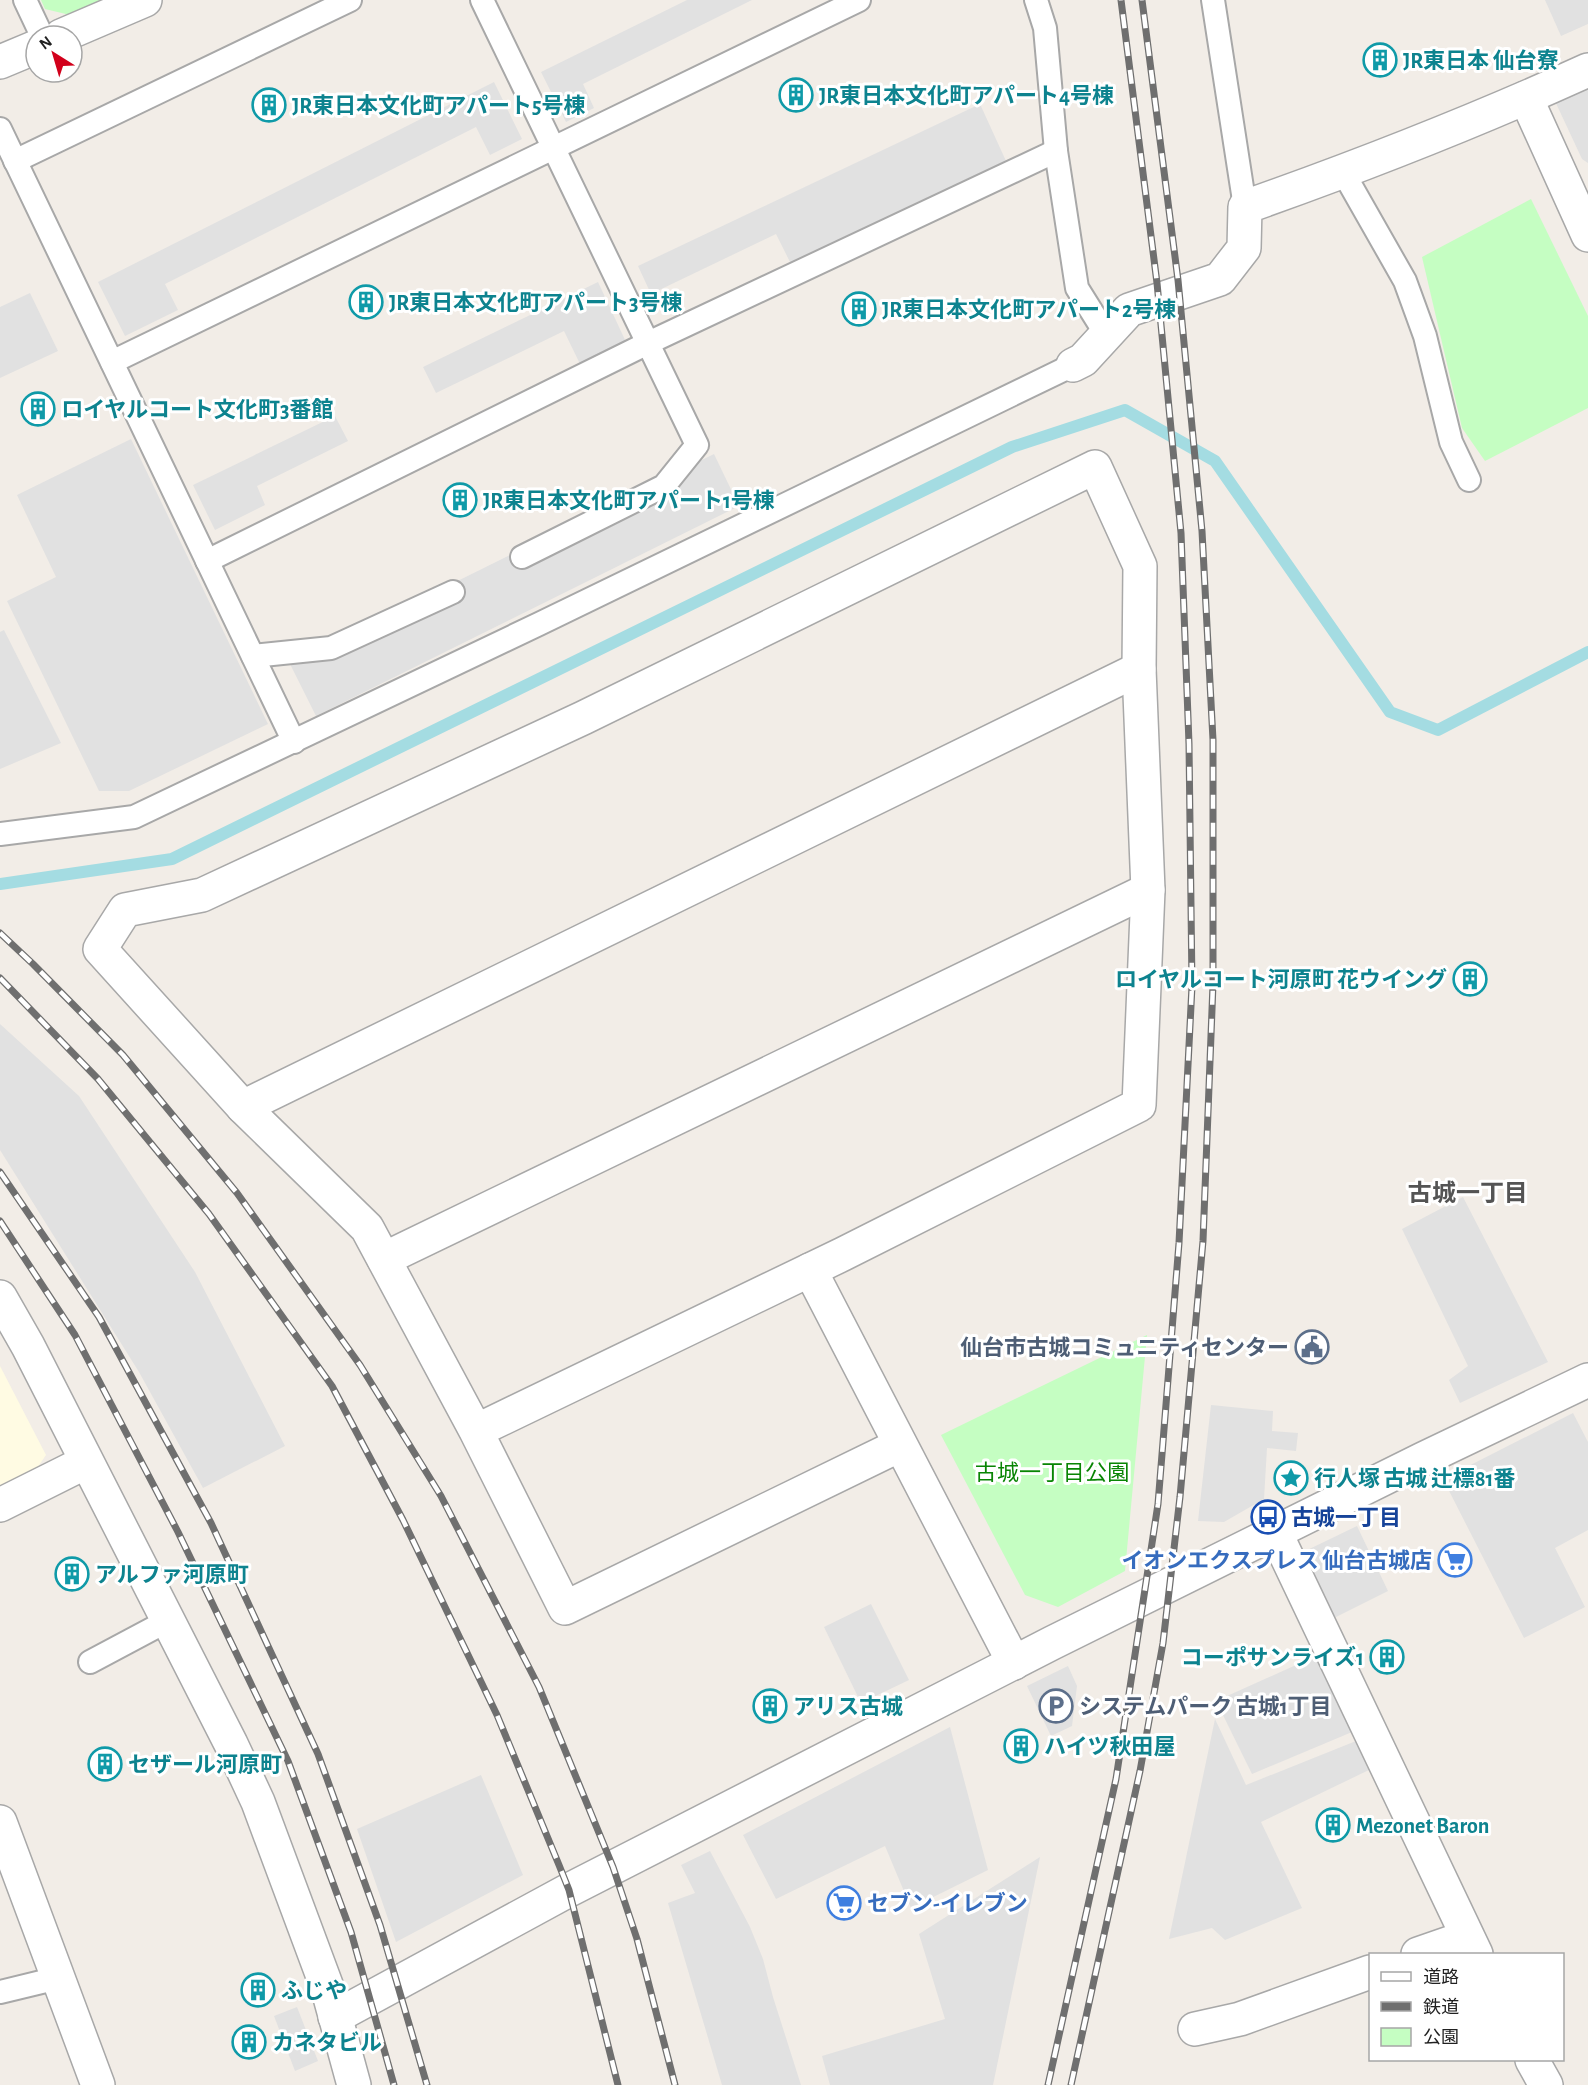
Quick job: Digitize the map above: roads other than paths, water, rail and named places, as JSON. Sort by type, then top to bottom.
[{"type":"street","points":[[84,26],[145,0]]},
{"type":"street","points":[[0,62],[24,52]]},
{"type":"street","points":[[1073,365],[1083,360],[1129,310],[1220,279],[1244,248],[1245,207],[1343,172],[1526,98],[1588,70]]},
{"type":"street","points":[[1526,98],[1584,215]]},
{"type":"street","points":[[476,1431],[810,1270],[1139,1105],[1148,890],[1139,669],[1140,566],[1095,467],[594,712],[202,895],[125,910],[100,949],[243,1107],[367,1228],[476,1431],[564,1608],[900,1445]]},
{"type":"street","points":[[243,1107],[1139,669]]},
{"type":"street","points":[[384,1259],[1148,890]]},
{"type":"street","points":[[810,1270],[1014,1663]]},
{"type":"street","points":[[0,1297],[28,1346],[231,1744],[258,1802],[328,1990],[348,2080]]},
{"type":"street","points":[[335,2017],[569,1890],[1014,1663],[1588,1380]]},
{"type":"street","points":[[0,1505],[86,1462]]},
{"type":"street","points":[[1276,1534],[1472,1946],[1425,1953]]},
{"type":"street","points":[[0,1821],[98,2085]]},
{"type":"street","points":[[1195,2029],[1240,2019],[1369,1973]]},
{"type":"street","points":[[1533,2061],[1546,2085]]},
{"type":"lane","points":[[25,0],[36,24]]},
{"type":"lane","points":[[15,161],[350,0]]},
{"type":"lane","points":[[482,0],[646,344],[697,445],[664,486],[522,557]]},
{"type":"lane","points":[[112,362],[859,0]]},
{"type":"lane","points":[[1036,0],[1045,28],[1056,151],[1077,288],[1107,336]]},
{"type":"lane","points":[[1213,0],[1245,207]]},
{"type":"lane","points":[[0,129],[294,742]]},
{"type":"lane","points":[[207,561],[646,344],[1056,151]]},
{"type":"lane","points":[[1343,172],[1405,281],[1425,336],[1451,442],[1469,480]]},
{"type":"lane","points":[[0,834],[134,817],[294,742],[1073,365]]},
{"type":"lane","points":[[253,656],[331,648],[453,592]]},
{"type":"lane","points":[[90,1662],[167,1621]]},
{"type":"lane","points":[[0,1992],[58,1978]]},
{"type":"waterway","points":[[0,884],[172,859],[1012,447],[1125,410],[1215,461],[1390,712],[1438,730],[1588,652]]},
{"type":"railway","points":[[1048,2085],[1116,1779],[1158,1504],[1179,1243],[1192,986],[1189,744],[1181,533],[1157,283],[1121,0]]},
{"type":"railway","points":[[1071,2085],[1140,1771],[1163,1643],[1180,1497],[1203,1241],[1213,984],[1213,740],[1202,531],[1178,280],[1142,0]]},
{"type":"railway","points":[[0,933],[123,1055],[237,1193],[360,1365],[441,1496],[539,1687],[613,1867],[637,1939],[675,2085]]},
{"type":"railway","points":[[0,978],[98,1079],[209,1214],[332,1386],[403,1520],[497,1715],[559,1865],[569,1890],[618,2085]]},
{"type":"railway","points":[[0,1172],[99,1317],[211,1523],[318,1754],[380,1925],[427,2085]]},
{"type":"railway","points":[[0,1221],[75,1335],[178,1532],[288,1761],[351,1932],[394,2085]]},
{"type":"place","name":"JR東日本 仙台寮","points":[[1380,60]]},
{"type":"place","name":"JR東日本文化町アパート4号棟","points":[[796,95]]},
{"type":"place","name":"JR東日本文化町アパート5号棟","points":[[269,105]]},
{"type":"place","name":"JR東日本文化町アパート3号棟","points":[[366,302]]},
{"type":"place","name":"JR東日本文化町アパート2号棟","points":[[859,309]]},
{"type":"place","name":"ロイヤルコート文化町3番館","points":[[38,409]]},
{"type":"place","name":"JR東日本文化町アパート1号棟","points":[[460,500]]},
{"type":"place","name":"ロイヤルコート河原町 花ウイング","points":[[1470,979]]},
{"type":"place","name":"仙台市古城コミュニティセンター","points":[[1312,1347]]},
{"type":"place","name":"行人塚 古城 辻標81番","points":[[1291,1478]]},
{"type":"place","name":"古城一丁目","points":[[1268,1517]]},
{"type":"place","name":"イオンエクスプレス 仙台古城店","points":[[1455,1560]]},
{"type":"place","name":"アルファ河原町","points":[[72,1574]]},
{"type":"place","name":"コーポサンライズ1","points":[[1387,1657]]},
{"type":"place","name":"アリス古城","points":[[770,1706]]},
{"type":"place","name":"システムパーク 古城1丁目","points":[[1056,1706]]},
{"type":"place","name":"ハイツ秋田屋","points":[[1021,1746]]},
{"type":"place","name":"セザール河原町","points":[[105,1764]]},
{"type":"place","name":"Mezonet Baron","points":[[1333,1825]]},
{"type":"place","name":"セブン-イレブン","points":[[844,1903]]},
{"type":"place","name":"ふじや","points":[[258,1990]]},
{"type":"place","name":"カネタビル","points":[[249,2042]]},
{"type":"district","name":"古城一丁目","points":[[1468,1193]]},
{"type":"park label","name":"古城一丁目公園","points":[[1052,1472]]}]
